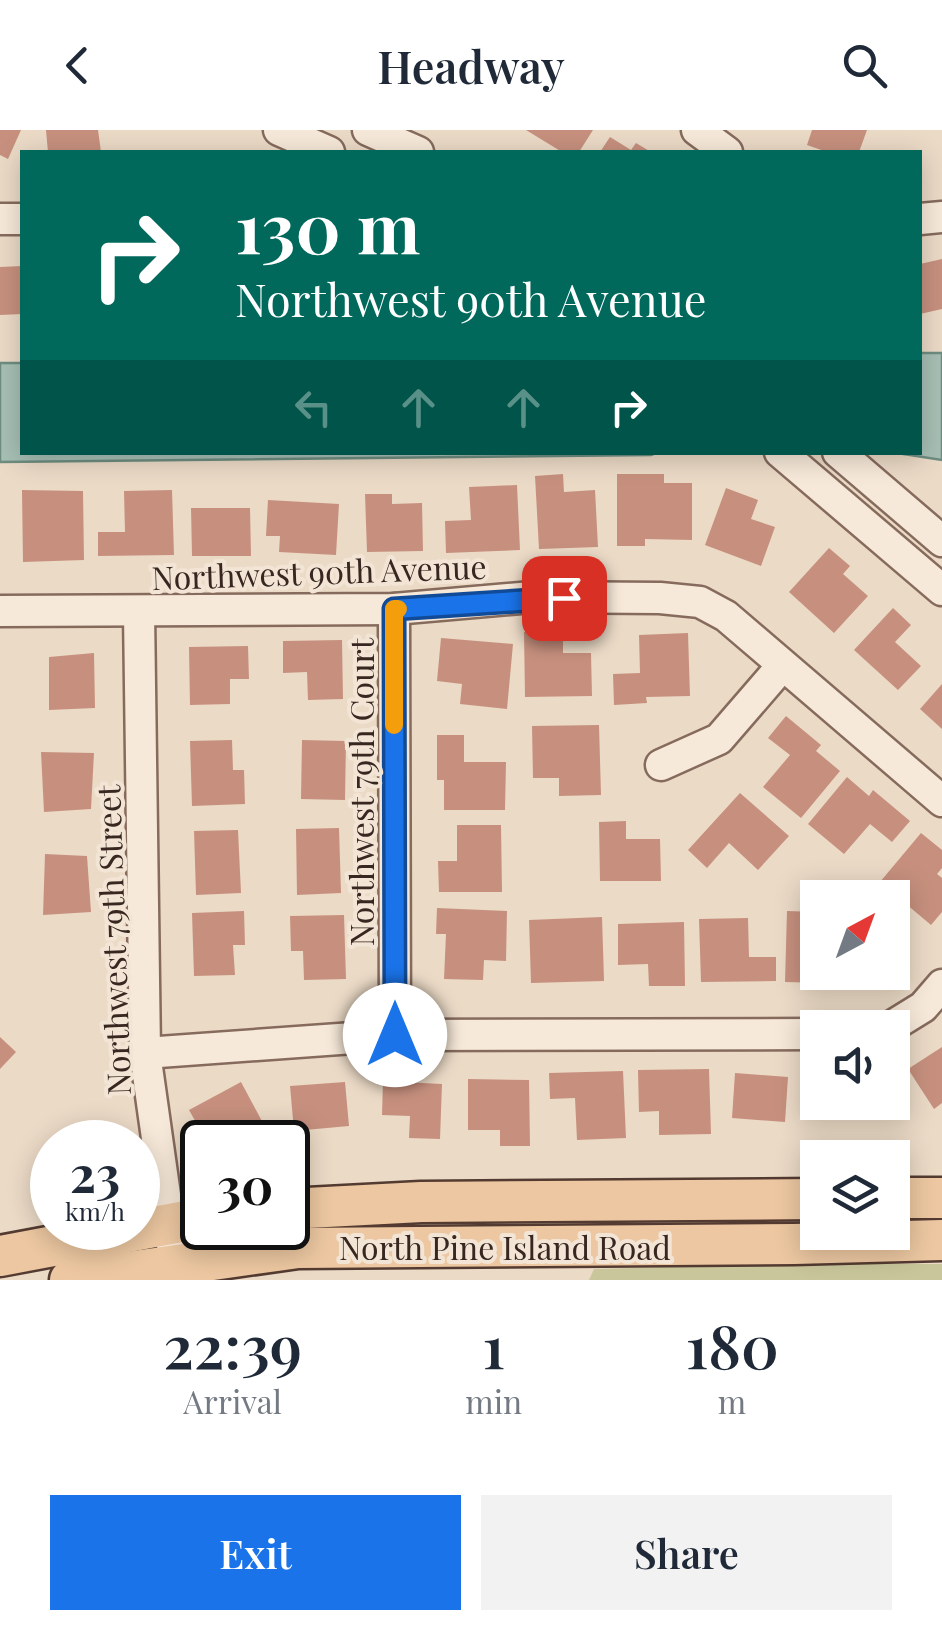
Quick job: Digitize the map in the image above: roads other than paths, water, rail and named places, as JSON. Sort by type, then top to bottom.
[{"type":"main road","points":[[910,1198],[942,1198]]},
{"type":"main road","name":"North Pine Island Road","points":[[310,1208],[421,1202],[800,1199]]},
{"type":"main road","points":[[0,1256],[180,1221]]},
{"type":"main road","name":"North Pine Island Road","points":[[70,1280],[176,1272],[298,1248],[942,1240]]},
{"type":"street","points":[[278,130],[324,150]]},
{"type":"street","points":[[368,130],[413,150]]},
{"type":"street","points":[[697,130],[724,150]]},
{"type":"street","points":[[784,455],[942,590]]},
{"type":"street","points":[[842,455],[942,541]]},
{"type":"street","name":"Northwest 90th Avenue","points":[[0,611],[394,609],[532,598],[660,598],[700,602],[726,616],[782,666]]},
{"type":"street","name":"Northwest 79th Court","points":[[394,609],[395,1035]]},
{"type":"street","name":"Northwest 79th Street","points":[[138,612],[145,1053],[180,1196]]},
{"type":"street","points":[[660,765],[719,738],[782,666],[942,801]]},
{"type":"street","points":[[910,1015],[942,985]]},
{"type":"street","points":[[145,1053],[395,1035],[800,1034]]}]
